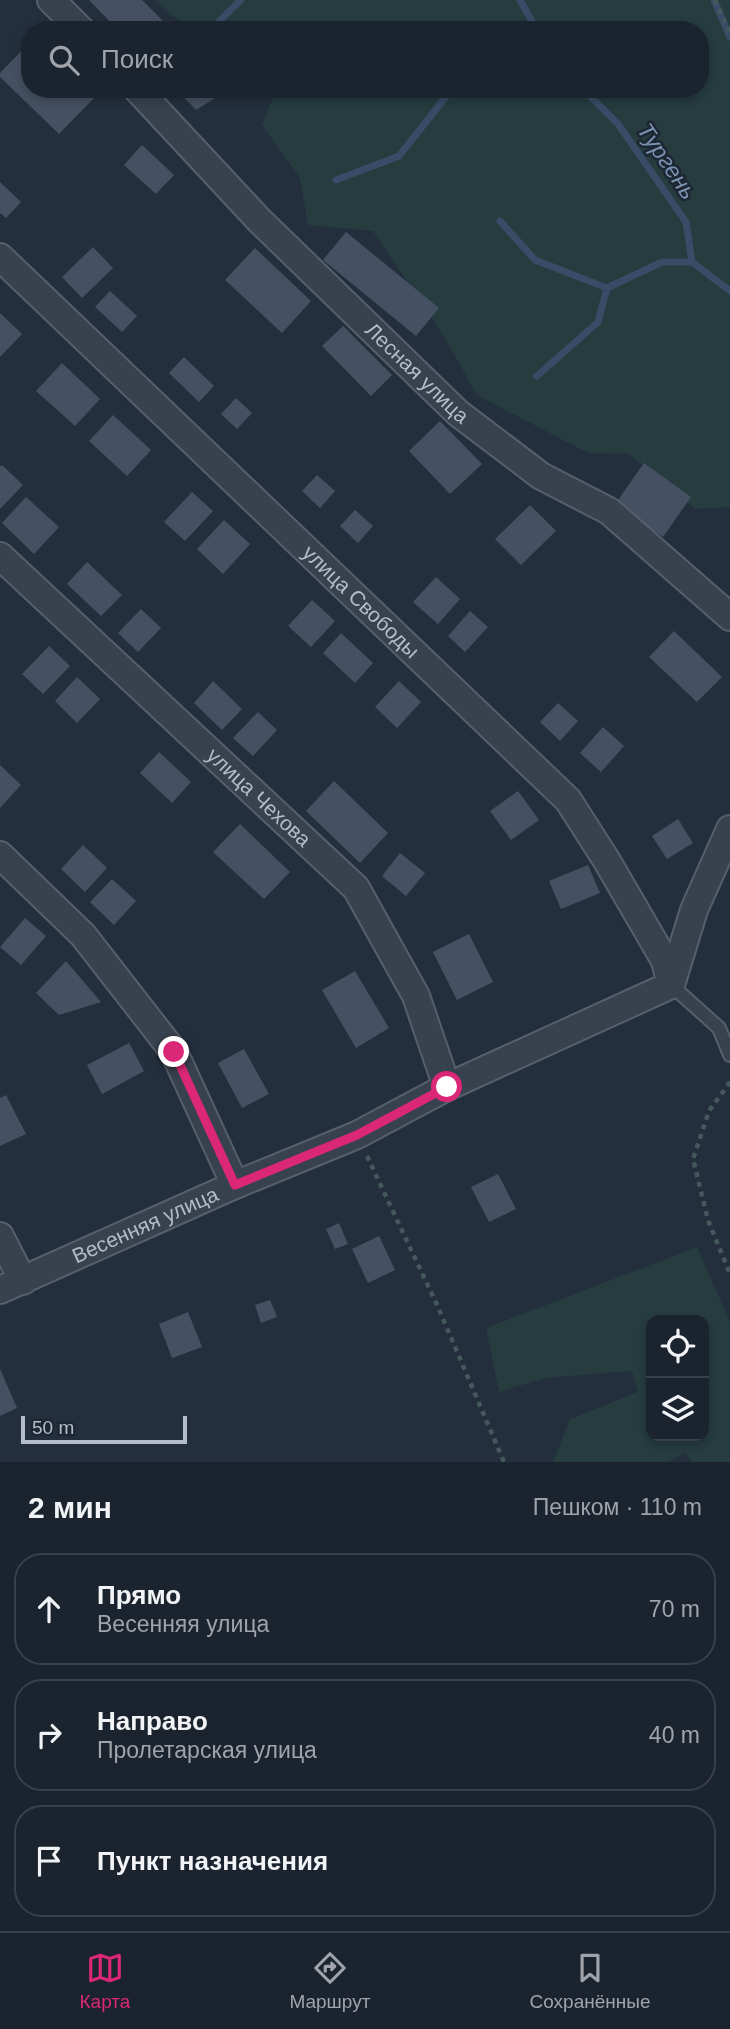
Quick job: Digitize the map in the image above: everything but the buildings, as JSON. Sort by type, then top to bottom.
[{"type":"street","points":[[51,0],[72,21]]},
{"type":"street","name":"Лесная улица","points":[[145,98],[259,220],[457,413],[541,476],[609,511],[730,617]]},
{"type":"street","name":"улица Свободы","points":[[0,257],[568,800],[665,961],[671,985]]},
{"type":"street","name":"улица Чехова","points":[[0,556],[356,888],[416,996],[447,1087]]},
{"type":"street","points":[[671,985],[694,910],[730,829]]},
{"type":"street","points":[[0,855],[83,936],[174,1052],[235,1185]]},
{"type":"street","name":"Весенняя улица","points":[[11,1286],[235,1185],[357,1135],[447,1087],[671,985]]},
{"type":"street","points":[[0,1236],[11,1286]]},
{"type":"lane","points":[[671,985],[719,1028],[730,1055]]},
{"type":"path","points":[[715,0],[730,34]]},
{"type":"path","points":[[730,1082],[709,1111],[693,1159],[708,1220],[730,1274]]},
{"type":"path","points":[[357,1135],[438,1307],[504,1462]]},
{"type":"green space","points":[[154,0],[730,0],[730,507],[695,509],[629,454],[588,453],[477,395],[443,335],[373,231],[308,225],[300,178],[262,125],[272,98],[709,98],[709,21],[179,21]]},
{"type":"green space","points":[[697,1247],[730,1322],[730,1462],[692,1462],[686,1453],[668,1462],[553,1462],[570,1419],[638,1392],[632,1371],[545,1378],[499,1392],[486,1328]]},
{"type":"waterway","points":[[219,21],[241,0]]},
{"type":"waterway","name":"Тургень","points":[[520,0],[532,21]]},
{"type":"waterway","points":[[714,0],[730,37]]},
{"type":"waterway","points":[[336,180],[399,156],[445,98]]},
{"type":"waterway","name":"Тургень","points":[[592,98],[618,124],[686,222],[692,262],[730,291]]},
{"type":"waterway","points":[[500,221],[535,260],[607,288],[662,262],[692,262]]},
{"type":"waterway","points":[[537,376],[598,322],[607,288]]},
{"type":"route","points":[[174,1052],[235,1185],[357,1135],[447,1087]]}]
